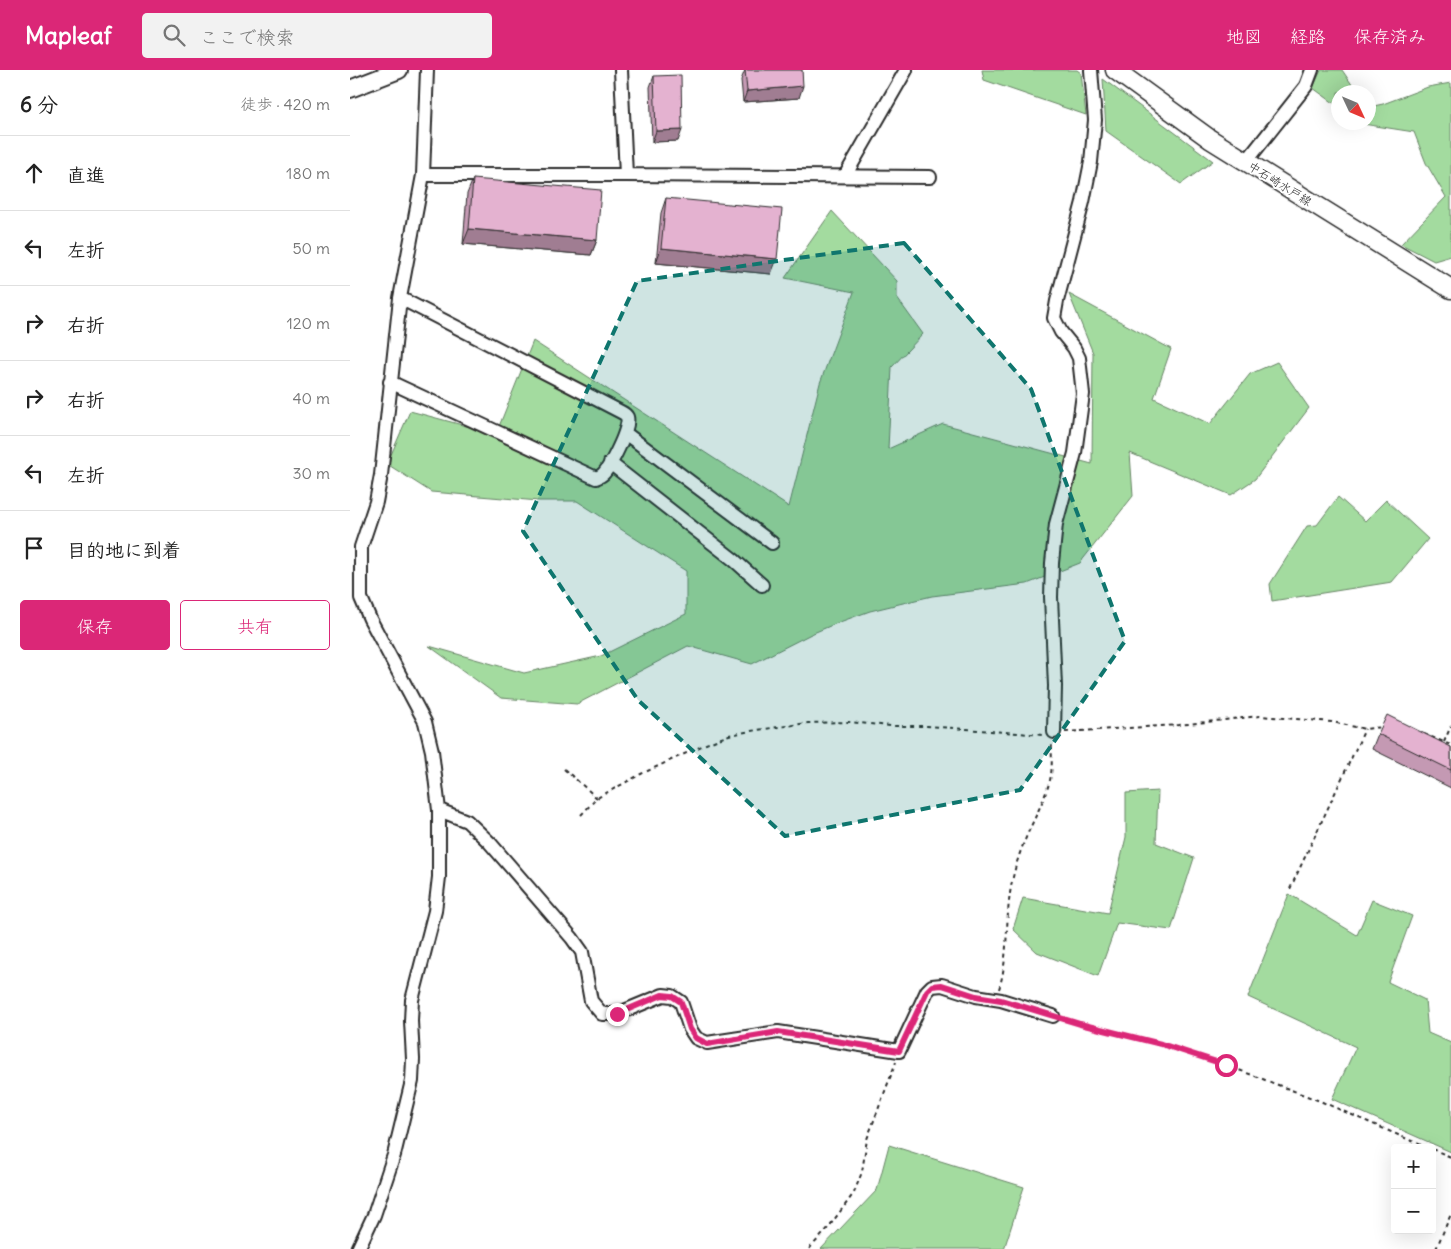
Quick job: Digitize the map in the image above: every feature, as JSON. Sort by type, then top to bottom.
[{"type":"main road","name":"中石崎水戸線","points":[[1115,70],[1210,139],[1451,289]]},
{"type":"street","points":[[350,89],[399,70]]},
{"type":"street","points":[[358,1249],[374,1215],[394,1155],[412,1081],[412,1000],[435,911],[439,876],[439,810],[432,751],[425,722],[370,619],[361,598],[361,547],[376,502],[381,474],[400,298],[422,176],[427,70]]},
{"type":"street","points":[[621,70],[626,175]]},
{"type":"street","points":[[845,176],[906,70]]},
{"type":"street","points":[[1054,732],[1052,563],[1056,524],[1075,453],[1083,394],[1079,358],[1054,318],[1091,162],[1095,120],[1091,70]]},
{"type":"street","points":[[1246,162],[1306,86],[1312,70]]},
{"type":"street","points":[[422,176],[930,177]]},
{"type":"street","points":[[390,382],[596,478],[602,476],[610,463],[625,433],[627,424],[627,418],[621,412],[400,298]]},
{"type":"street","points":[[625,433],[772,543]]},
{"type":"street","points":[[610,463],[734,560],[762,585]]},
{"type":"street","points":[[439,810],[467,821],[490,843],[572,938],[582,952],[591,1001],[602,1014],[617,1014],[662,995],[672,996],[681,1002],[690,1029],[696,1038],[707,1044],[778,1032],[899,1051],[927,991],[932,986],[942,985],[1053,1016]]},
{"type":"path","points":[[581,815],[598,798],[641,774],[706,744],[728,736],[788,725],[849,722],[1045,735],[1054,732],[1146,728],[1260,716],[1332,722],[1365,729],[1386,726]]},
{"type":"path","points":[[1444,742],[1451,726]]},
{"type":"path","points":[[1290,889],[1365,729]]},
{"type":"path","points":[[994,999],[998,992],[1003,972],[1011,887],[1021,850],[1049,781],[1052,770],[1054,732]]},
{"type":"path","points":[[1419,732],[1451,745]]},
{"type":"path","points":[[564,769],[598,798]]},
{"type":"path","points":[[1053,1016],[1161,1044],[1226,1065],[1320,1101],[1419,1144]]},
{"type":"path","points":[[810,1249],[843,1210],[854,1193],[862,1172],[867,1138],[899,1051]]},
{"type":"path","points":[[1436,1151],[1451,1158]]},
{"type":"path","points":[[1436,1249],[1451,1214]]},
{"type":"highlighted area","points":[[904,243],[1031,389],[1125,641],[1020,790],[785,836],[638,700],[523,531],[637,281]]},
{"type":"green space","points":[[982,70],[1077,70],[1081,73],[1086,115],[984,80]]},
{"type":"green space","points":[[1321,70],[1342,70],[1352,85],[1331,85],[1331,101],[1313,88]]},
{"type":"green space","points":[[1103,79],[1213,161],[1181,184],[1106,131]]},
{"type":"green space","points":[[1451,83],[1451,256],[1434,261],[1401,244],[1446,197],[1426,163],[1414,132],[1376,126],[1376,106],[1428,87]]},
{"type":"green space","points":[[832,211],[897,281],[897,298],[923,334],[892,367],[888,449],[943,424],[1092,464],[1093,353],[1069,294],[1171,349],[1154,398],[1210,424],[1250,374],[1277,362],[1309,408],[1255,479],[1231,495],[1130,453],[1133,496],[1080,563],[1027,584],[932,596],[870,611],[811,634],[752,664],[688,646],[577,704],[501,698],[429,646],[524,673],[601,656],[686,614],[686,571],[577,501],[539,501],[431,492],[387,464],[410,411],[496,434],[533,341],[789,507],[820,383],[854,292],[785,278]]},
{"type":"green space","points":[[1338,497],[1365,521],[1386,500],[1428,539],[1392,582],[1272,601],[1270,584],[1307,526],[1317,525]]},
{"type":"green space","points":[[1158,791],[1156,843],[1194,858],[1171,930],[1117,923],[1098,976],[1037,952],[1013,929],[1023,898],[1108,913],[1126,837],[1126,793]]},
{"type":"green space","points":[[1289,894],[1357,935],[1372,900],[1412,916],[1388,982],[1425,1000],[1428,1033],[1451,1043],[1451,1152],[1332,1099],[1356,1047],[1248,997]]},
{"type":"green space","points":[[889,1145],[1024,1187],[1004,1249],[821,1249],[877,1190]]},
{"type":"building","points":[[745,70],[802,70],[803,86],[747,91]]},
{"type":"building","points":[[681,75],[682,130],[656,131],[654,76]]},
{"type":"building","points":[[473,179],[601,190],[597,240],[469,229]]},
{"type":"building","points":[[666,198],[782,209],[777,259],[661,248]]},
{"type":"building","points":[[1387,715],[1451,747],[1451,770],[1378,734]]},
{"type":"route","points":[[617,1014],[662,995],[672,996],[681,1002],[690,1029],[696,1038],[707,1044],[778,1032],[899,1051],[927,991],[932,986],[942,985],[976,996],[1001,1000],[1080,1024],[1161,1044],[1226,1065]]}]
